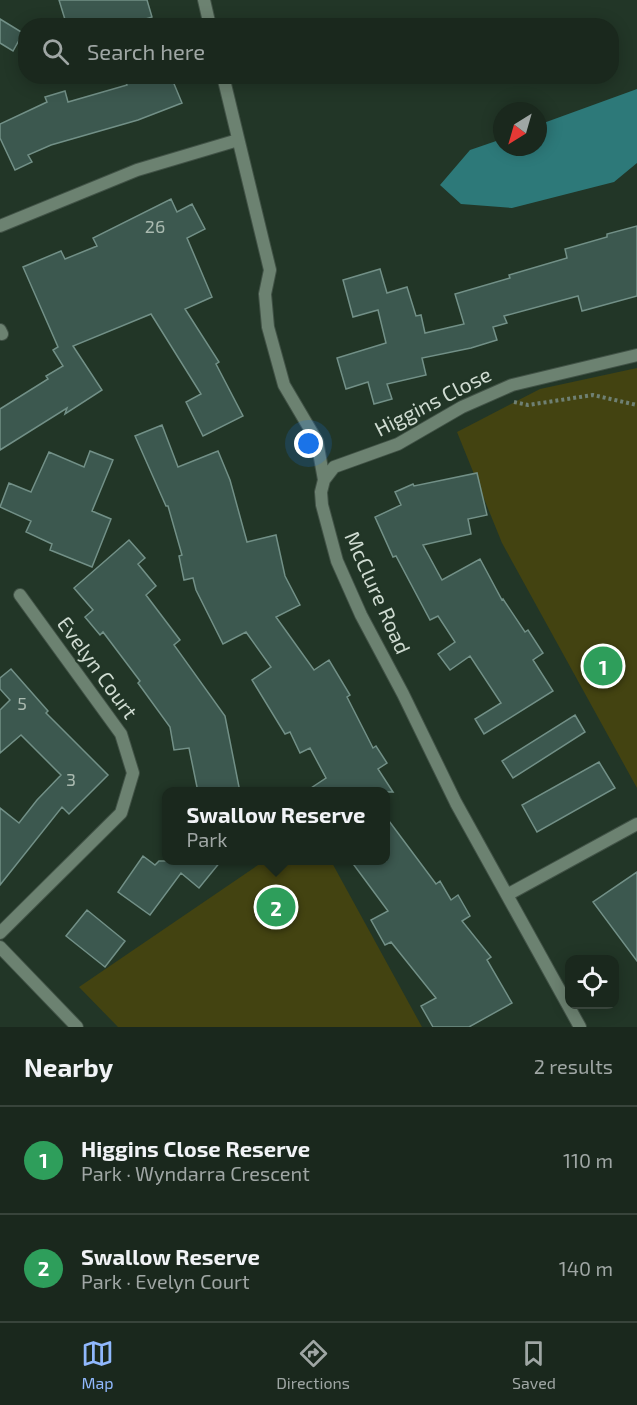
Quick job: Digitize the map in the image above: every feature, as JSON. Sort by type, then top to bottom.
[{"type":"street","points":[[204,0],[208,18]]},
{"type":"street","name":"McClure Road","points":[[225,84],[270,270],[265,304],[268,327],[284,385],[316,441],[324,480],[321,492],[322,505],[337,561],[361,615],[403,694],[456,803],[580,1027]]},
{"type":"street","points":[[0,226],[137,170],[238,140]]},
{"type":"street","name":"Higgins Close","points":[[324,480],[334,467],[398,444],[483,397],[533,379],[637,355]]},
{"type":"street","name":"Evelyn Court","points":[[0,933],[121,813],[133,773],[121,735],[20,595]]},
{"type":"street","points":[[507,895],[637,824]]},
{"type":"street","points":[[0,947],[78,1027]]},
{"type":"path","points":[[483,397],[528,405],[593,395],[637,405]]},
{"type":"shaded area","points":[[637,368],[637,788],[502,543],[457,432],[540,389]]},
{"type":"shaded area","points":[[258,865],[333,865],[422,1027],[118,1027],[79,987]]},
{"type":"water","points":[[637,89],[637,163],[614,182],[512,208],[461,204],[440,185],[470,150],[493,142],[493,156],[547,156],[547,122]]},
{"type":"building","points":[[59,0],[147,0],[152,17],[149,18],[65,18]]},
{"type":"building","points":[[0,19],[18,30],[18,42],[13,51],[0,43]]},
{"type":"building","points":[[174,84],[182,103],[138,120],[51,145],[28,155],[32,162],[15,170],[0,138],[0,124],[47,102],[45,97],[65,91],[68,102],[127,85]]},
{"type":"building","points":[[171,199],[177,212],[192,204],[205,229],[187,238],[212,297],[185,309],[219,362],[216,364],[243,416],[203,436],[186,402],[201,394],[151,314],[73,346],[102,390],[65,414],[67,408],[0,450],[0,409],[48,379],[46,376],[63,366],[53,350],[58,347],[23,267],[61,251],[65,259],[97,246],[93,238]]},
{"type":"building","points":[[637,226],[637,296],[582,311],[578,296],[504,316],[507,323],[493,327],[497,340],[422,358],[426,375],[387,384],[392,399],[374,404],[368,382],[346,389],[337,358],[386,343],[378,310],[353,317],[343,280],[380,269],[387,293],[407,287],[416,316],[421,315],[425,333],[464,324],[455,294],[567,258],[565,249]]},
{"type":"building","points":[[162,425],[178,467],[218,451],[230,480],[247,542],[276,535],[285,576],[300,605],[276,617],[314,670],[329,660],[350,695],[347,697],[373,748],[376,746],[387,763],[378,769],[390,787],[312,787],[326,778],[310,748],[300,753],[290,732],[285,734],[252,680],[271,667],[246,632],[223,644],[196,590],[193,578],[184,580],[179,556],[182,555],[168,506],[166,506],[135,436]]},
{"type":"building","points":[[90,451],[113,460],[92,511],[111,519],[92,567],[50,550],[52,544],[26,532],[31,521],[0,507],[9,483],[31,492],[49,452],[84,467]]},
{"type":"building","points":[[477,473],[487,515],[468,519],[471,534],[423,545],[442,580],[480,559],[502,600],[525,632],[528,630],[543,653],[533,660],[553,691],[484,734],[475,719],[501,703],[470,656],[450,670],[438,654],[455,642],[438,616],[430,620],[396,556],[393,557],[375,517],[401,505],[395,492],[413,484],[414,486]]},
{"type":"building","points":[[129,540],[145,558],[138,564],[156,586],[146,595],[180,640],[174,645],[225,716],[239,787],[197,787],[189,748],[174,750],[170,727],[138,683],[140,681],[103,632],[100,635],[85,617],[93,610],[74,588]]},
{"type":"building","points":[[11,669],[48,711],[46,713],[108,775],[69,814],[62,807],[0,885],[0,808],[19,823],[61,775],[21,735],[0,753],[0,710],[10,700],[0,689],[0,678]]},
{"type":"building","points":[[575,715],[585,732],[513,778],[502,761]]},
{"type":"building","points":[[599,762],[615,788],[537,832],[522,805]]},
{"type":"building","points":[[390,822],[436,884],[440,881],[451,900],[458,895],[470,916],[462,921],[491,957],[487,960],[512,1003],[469,1027],[433,1027],[421,1006],[436,998],[391,942],[385,945],[371,920],[388,911],[354,865],[390,865]]},
{"type":"building","points":[[143,856],[155,865],[162,861],[162,865],[218,865],[199,888],[181,873],[150,915],[118,892]]},
{"type":"building","points":[[637,872],[637,961],[593,902]]},
{"type":"building","points":[[87,910],[125,941],[105,967],[66,936]]},
{"type":"place","name":"Higgins Close Reserve","points":[[603,666]]},
{"type":"place","name":"Swallow Reserve","points":[[276,907]]}]
